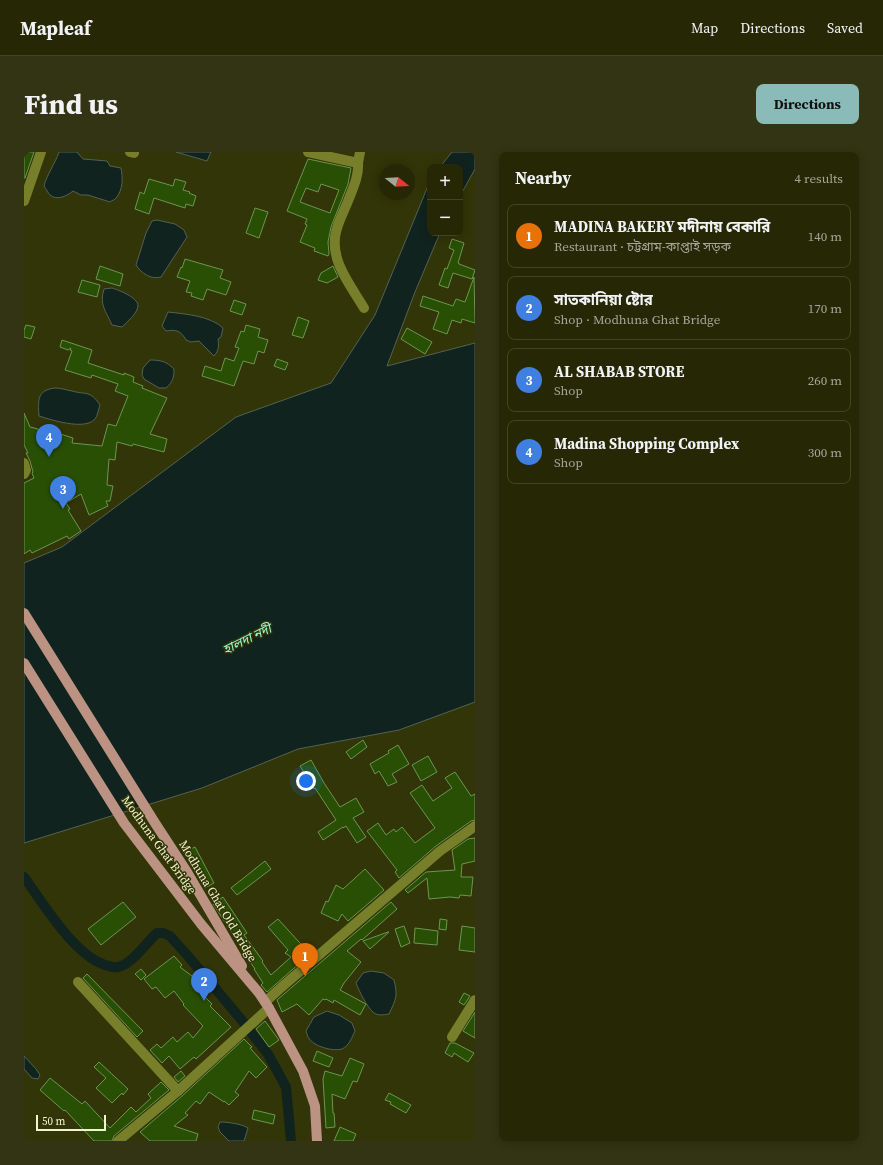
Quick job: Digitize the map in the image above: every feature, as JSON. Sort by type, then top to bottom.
[{"type":"main road","name":"Modhuna Ghat Bridge","points":[[24,613],[154,823]]},
{"type":"main road","name":"Modhuna Ghat Bridge","points":[[24,663],[124,823],[201,924],[259,993]]},
{"type":"main road","name":"Modhuna Ghat Old Bridge","points":[[154,823],[187,872],[259,993]]},
{"type":"main road","points":[[259,993],[304,1071],[314,1106],[317,1141]]},
{"type":"street","points":[[24,201],[41,152]]},
{"type":"street","points":[[308,152],[358,163]]},
{"type":"street","points":[[360,152],[358,163],[359,171],[336,232],[335,249],[340,268],[364,308]]},
{"type":"street","points":[[24,463],[26,470],[24,474]]},
{"type":"street","points":[[118,1141],[178,1091],[267,1005],[284,985],[440,851],[475,826]]},
{"type":"street","points":[[78,982],[178,1091]]},
{"type":"street","points":[[452,1037],[475,1000]]},
{"type":"water","points":[[59,152],[77,152],[83,159],[107,161],[110,166],[121,168],[121,188],[116,199],[110,202],[88,195],[81,195],[73,191],[68,195],[59,198],[50,195],[44,186]]},
{"type":"water","points":[[176,152],[211,152],[207,161]]},
{"type":"water","points":[[452,152],[475,152],[475,169],[463,191],[463,164],[442,164]]},
{"type":"water","name":"হালদা নদী","points":[[427,188],[427,236],[439,236],[415,292],[387,366],[475,343],[475,702],[399,730],[298,749],[202,788],[24,843],[24,563],[62,547],[236,417],[331,383],[375,315]]},
{"type":"water","points":[[157,220],[175,224],[184,230],[187,237],[161,277],[154,278],[141,271],[136,265],[146,233],[152,221]]},
{"type":"water","points":[[112,288],[131,297],[135,300],[138,306],[134,315],[122,327],[112,325],[103,304],[102,299],[104,289]]},
{"type":"water","points":[[168,312],[205,318],[223,328],[221,337],[218,339],[218,350],[214,356],[199,341],[191,342],[186,340],[178,331],[166,331],[162,326]]},
{"type":"water","points":[[150,360],[163,362],[174,369],[173,379],[166,388],[159,388],[144,379],[142,375],[143,368]]},
{"type":"water","points":[[55,388],[88,394],[93,397],[100,405],[94,420],[89,423],[75,424],[59,422],[39,416],[40,397],[45,391]]},
{"type":"water","points":[[371,971],[384,973],[394,980],[396,997],[389,1014],[378,1015],[373,1012],[366,1003],[357,986],[356,983],[363,973]]},
{"type":"water","points":[[327,1011],[339,1015],[352,1023],[355,1031],[348,1044],[342,1049],[333,1050],[318,1046],[310,1040],[306,1031],[314,1017]]},
{"type":"water","points":[[24,1056],[40,1075],[38,1079],[32,1078],[24,1069]]},
{"type":"water","points":[[220,1122],[242,1125],[248,1128],[244,1141],[229,1141],[220,1132],[218,1127]]},
{"type":"building","points":[[25,152],[34,152],[24,178],[24,156]]},
{"type":"building","points":[[308,159],[351,168],[348,184],[331,227],[328,242],[328,256],[314,251],[315,248],[300,242],[307,225],[305,224],[307,219],[287,211]],"holes":[[[321,184],[339,190],[330,213],[300,202],[306,188],[318,192]]]},
{"type":"building","points":[[149,179],[173,186],[175,179],[186,182],[183,190],[196,196],[193,206],[186,204],[185,208],[154,198],[149,214],[135,209],[140,192],[144,194]]},
{"type":"building","points":[[255,208],[268,212],[259,238],[246,233]]},
{"type":"building","points":[[452,239],[464,243],[458,263],[475,270],[472,279],[453,273],[448,288],[439,285],[454,250],[449,248]]},
{"type":"building","points":[[185,259],[223,270],[220,278],[231,282],[226,295],[207,289],[203,300],[191,296],[192,293],[186,292],[190,281],[177,277]]},
{"type":"building","points":[[100,266],[123,274],[120,286],[96,279]]},
{"type":"building","points":[[333,266],[338,277],[327,283],[318,280],[321,273]]},
{"type":"building","points":[[474,277],[475,323],[462,319],[461,323],[452,320],[447,334],[433,329],[439,312],[420,306],[423,296],[453,306],[456,299],[465,302]]},
{"type":"building","points":[[82,280],[100,285],[97,297],[78,292]]},
{"type":"building","points":[[234,300],[246,304],[242,315],[230,311]]},
{"type":"building","points":[[298,317],[309,321],[303,338],[292,335]]},
{"type":"building","points":[[26,325],[35,327],[31,339],[24,337]]},
{"type":"building","points":[[246,325],[260,329],[258,337],[268,340],[264,353],[258,351],[254,364],[243,361],[234,386],[202,376],[205,366],[221,371],[225,358],[234,361],[239,348],[235,347],[241,331],[244,332]]},
{"type":"building","points":[[407,328],[432,342],[425,354],[401,339]]},
{"type":"building","points":[[62,340],[92,350],[88,363],[134,377],[133,382],[143,386],[142,388],[167,398],[150,434],[167,439],[164,452],[133,444],[132,446],[117,442],[115,460],[109,459],[107,485],[113,486],[110,501],[106,501],[108,506],[89,515],[81,494],[66,503],[70,509],[68,510],[81,531],[69,539],[67,536],[32,553],[30,550],[24,554],[24,483],[34,478],[30,461],[26,453],[28,453],[24,445],[24,413],[30,427],[38,429],[46,448],[51,431],[73,438],[72,443],[102,446],[108,424],[116,426],[128,396],[115,391],[118,384],[92,375],[91,378],[65,370],[72,351],[70,350],[71,348],[68,350],[60,347]]},
{"type":"building","points":[[277,359],[288,363],[285,370],[274,366]]},
{"type":"building","points":[[363,740],[367,747],[351,759],[346,752]]},
{"type":"building","points":[[398,745],[409,764],[392,774],[397,782],[388,786],[379,771],[375,774],[370,764],[389,753],[388,751]]},
{"type":"building","points":[[428,756],[437,772],[421,781],[412,765]]},
{"type":"building","points":[[311,760],[340,807],[356,798],[364,812],[353,818],[366,837],[357,843],[346,826],[323,840],[318,832],[336,820],[300,766]]},
{"type":"building","points":[[455,772],[471,796],[475,794],[475,820],[471,821],[436,846],[399,878],[395,872],[397,870],[367,831],[378,823],[386,835],[394,829],[396,832],[402,827],[415,843],[435,828],[410,793],[422,785],[433,801],[452,788],[445,778]]},
{"type":"building","points":[[475,838],[475,861],[462,864],[461,877],[473,877],[471,896],[460,895],[459,898],[450,897],[429,899],[427,878],[408,893],[405,890],[426,872],[455,870],[452,850],[468,839]]},
{"type":"building","points":[[195,847],[214,883],[205,888],[185,852]]},
{"type":"building","points":[[265,861],[271,869],[237,895],[231,888]]},
{"type":"building","points":[[365,869],[384,890],[348,921],[342,914],[338,921],[321,913],[326,901],[328,902],[336,885],[343,889]]},
{"type":"building","points":[[223,897],[247,933],[244,935],[263,961],[262,962],[271,975],[291,957],[285,953],[288,950],[268,927],[278,919],[310,954],[267,992],[261,985],[263,983],[242,950],[243,949],[213,904]]},
{"type":"building","points":[[123,902],[136,917],[101,945],[88,929]]},
{"type":"building","points":[[391,902],[397,909],[362,940],[361,939],[347,951],[361,962],[340,990],[366,1004],[360,1015],[334,1000],[333,1003],[326,999],[323,999],[309,1015],[297,1004],[282,1012],[277,1000]]},
{"type":"building","points":[[440,919],[447,920],[446,930],[439,929]]},
{"type":"building","points":[[404,926],[410,943],[401,947],[395,929]]},
{"type":"building","points":[[462,926],[475,928],[475,952],[459,950]]},
{"type":"building","points":[[415,928],[438,931],[437,945],[414,943]]},
{"type":"building","points":[[388,932],[370,949],[363,941]]},
{"type":"building","points":[[174,956],[182,965],[180,967],[192,976],[201,988],[198,990],[212,1004],[210,1006],[231,1027],[196,1059],[194,1057],[180,1069],[169,1056],[162,1063],[150,1050],[157,1044],[161,1048],[173,1037],[177,1042],[188,1032],[193,1038],[203,1026],[183,1005],[184,1004],[174,991],[165,998],[156,987],[152,989],[144,979]]},
{"type":"building","points":[[141,969],[146,975],[141,980],[135,974]]},
{"type":"building","points":[[87,974],[143,1031],[137,1037],[83,978]]},
{"type":"building","points":[[464,993],[470,996],[464,1005],[459,1002]]},
{"type":"building","points":[[475,1012],[475,1038],[463,1031]]},
{"type":"building","points":[[265,1021],[279,1040],[269,1047],[256,1029]]},
{"type":"building","points":[[244,1039],[267,1067],[256,1078],[249,1071],[235,1092],[239,1095],[229,1105],[209,1092],[200,1104],[196,1101],[185,1113],[188,1115],[174,1126],[198,1134],[196,1141],[150,1141],[140,1132],[182,1096]]},
{"type":"building","points":[[450,1043],[455,1043],[474,1053],[468,1062],[454,1053],[452,1057],[445,1053]]},
{"type":"building","points":[[317,1051],[333,1058],[329,1067],[313,1061]]},
{"type":"building","points":[[350,1058],[364,1064],[357,1082],[353,1081],[345,1099],[332,1094],[335,1127],[326,1128],[323,1079],[325,1071],[342,1076]]},
{"type":"building","points":[[99,1062],[128,1089],[123,1095],[122,1093],[112,1103],[96,1088],[106,1078],[94,1067]]},
{"type":"building","points":[[181,1071],[185,1076],[178,1082],[174,1077]]},
{"type":"building","points":[[50,1078],[82,1104],[85,1101],[110,1128],[131,1107],[136,1112],[151,1098],[148,1094],[161,1082],[169,1090],[114,1136],[112,1141],[94,1141],[65,1110],[64,1111],[40,1090]]},
{"type":"building","points":[[389,1093],[411,1105],[406,1113],[390,1104],[391,1102],[385,1100]]},
{"type":"building","points":[[254,1110],[275,1115],[273,1124],[252,1119]]},
{"type":"building","points":[[340,1127],[356,1134],[353,1141],[334,1141]]},
{"type":"waterway","points":[[24,877],[61,929],[73,942],[84,953],[111,967],[118,967],[134,958],[157,933],[163,933],[170,936],[240,1018],[268,1054],[286,1087],[291,1141]]},
{"type":"place","name":"Madina Shopping Complex","points":[[49,457]]},
{"type":"place","name":"AL SHABAB STORE","points":[[63,509]]},
{"type":"place","name":"MADINA BAKERY মদীনায় বেকারি","points":[[305,976]]},
{"type":"place","name":"সাতকানিয়া ষ্টোর","points":[[204,1001]]}]
